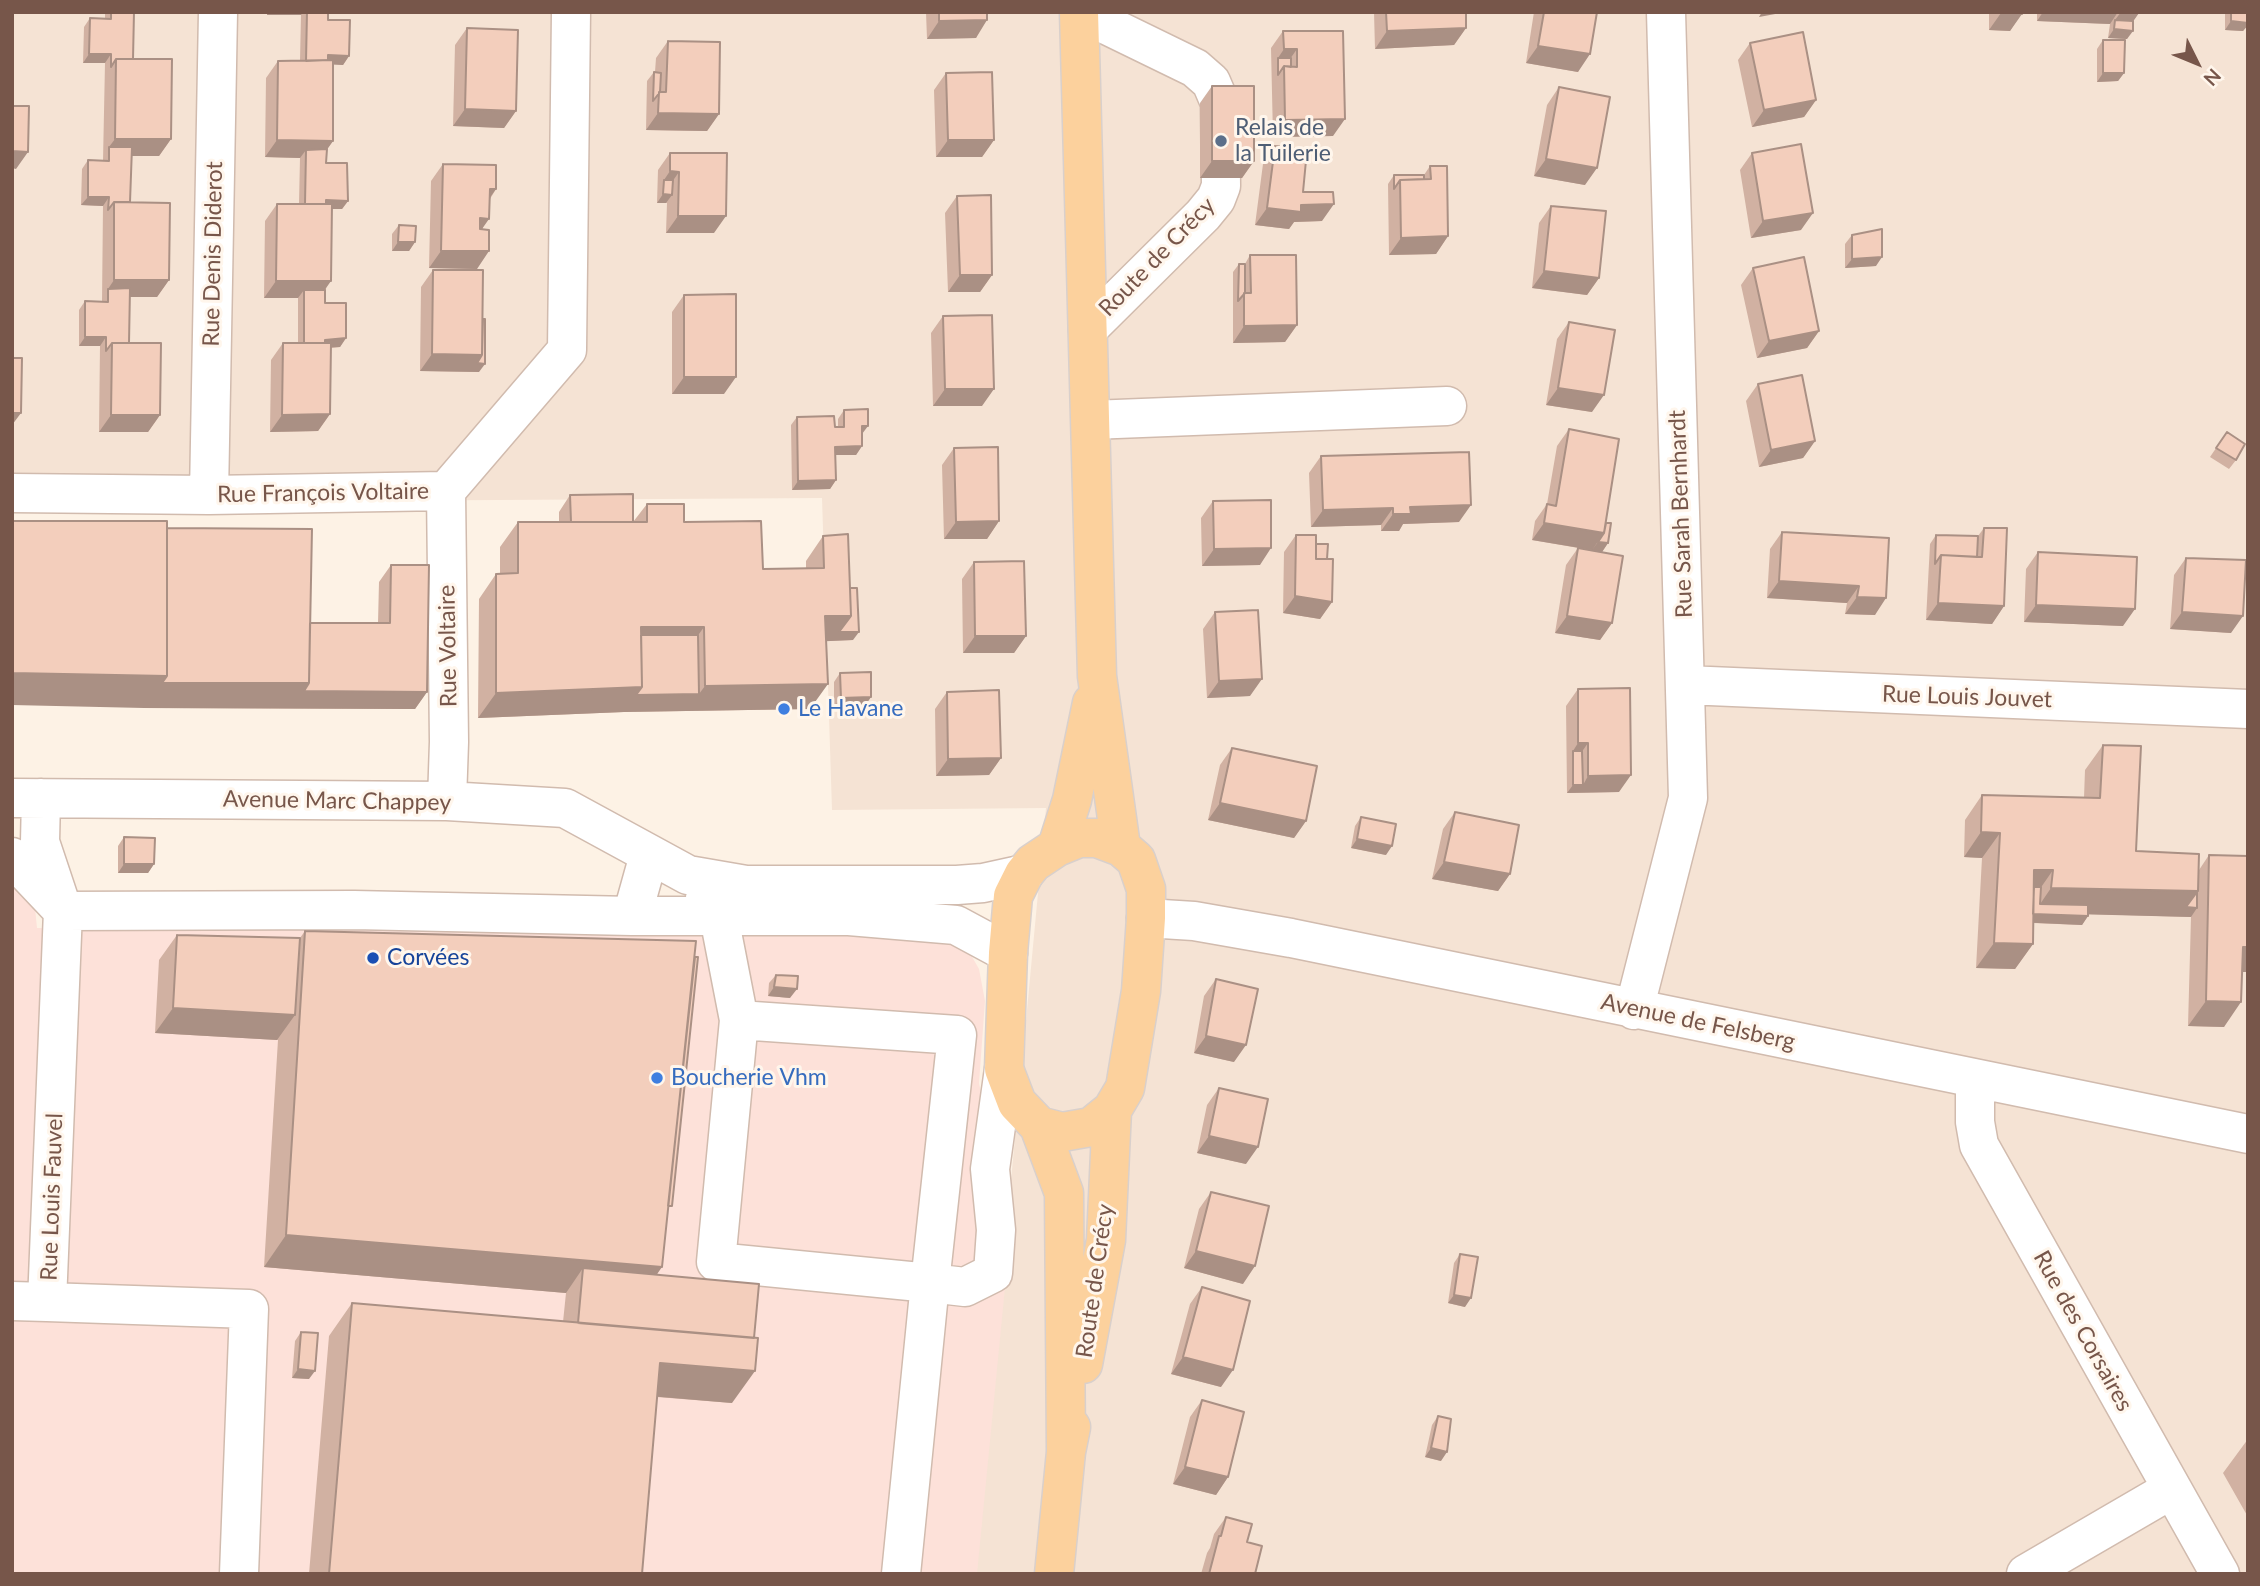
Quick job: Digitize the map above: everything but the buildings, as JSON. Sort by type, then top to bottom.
[{"type":"main road","name":"Route de Crécy","points":[[1079,12],[1097,676],[1121,847]]},
{"type":"main road","name":"Route de Crécy","points":[[1057,847],[1072,800],[1097,676]]},
{"type":"main road","name":"Route de Crécy","points":[[1054,1574],[1066,1452],[1106,1240],[1112,1110],[1125,1088],[1141,991],[1146,918],[1146,890],[1136,859],[1121,847],[1097,838],[1079,838],[1057,847],[1033,863],[1024,874],[1013,896],[1008,953],[1004,1069],[1017,1104],[1039,1126],[1064,1192],[1066,1452]]},
{"type":"main road","points":[[1039,1126],[1062,1132],[1091,1127],[1112,1110]]},
{"type":"street","name":"Rue Denis Diderot","points":[[209,495],[218,12]]},
{"type":"street","name":"Rue François Voltaire","points":[[12,493],[209,495],[446,491],[567,350],[571,12]]},
{"type":"street","name":"Route de Crécy","points":[[1079,12],[1195,68],[1211,82],[1220,103],[1221,186],[1216,199],[1088,329]]},
{"type":"street","name":"Rue Sarah Bernhardt","points":[[1634,1010],[1688,798],[1666,12]]},
{"type":"street","points":[[1091,421],[1447,406]]},
{"type":"street","name":"Rue Voltaire","points":[[446,491],[449,742],[447,801]]},
{"type":"street","name":"Rue Louis Jouvet","points":[[1686,685],[2248,709]]},
{"type":"street","name":"Avenue Marc Chappey","points":[[27,798],[447,801],[565,808],[688,874],[746,885],[983,883],[1024,874]]},
{"type":"street","name":"Rue Louis Fauvel","points":[[27,798],[63,911],[30,1302],[249,1309],[239,1574]]},
{"type":"street","points":[[632,916],[649,855]]},
{"type":"street","points":[[12,857],[63,911],[354,910],[632,916],[849,916],[956,925],[1008,953]]},
{"type":"street","points":[[688,874],[719,917],[739,1020],[716,1262],[965,1287],[993,1273],[996,1230],[990,1169],[1004,1069]]},
{"type":"street","name":"Avenue de Felsberg","points":[[1146,918],[1194,921],[1291,938],[2248,1134]]},
{"type":"street","points":[[739,1020],[957,1035],[901,1574]]},
{"type":"street","name":"Rue des Corsaires","points":[[1975,1080],[1975,1122],[1979,1145],[2220,1574]]},
{"type":"street","points":[[2026,1574],[2172,1489]]},
{"type":"shaded area","points":[[12,12],[2248,12],[2248,1574],[974,1574],[1046,808],[832,810],[822,498],[12,503]]},
{"type":"shaded area","points":[[12,873],[34,898],[37,928],[922,931],[939,932],[971,955],[979,969],[985,1001],[979,1083],[1010,1236],[977,1574],[12,1574]]},
{"type":"place","name":"Relais de la Tuilerie","points":[[1221,141]]},
{"type":"place","name":"Le Havane","points":[[784,709]]},
{"type":"place","name":"Corvées","points":[[373,958]]},
{"type":"place","name":"Boucherie Vhm","points":[[657,1078]]}]
